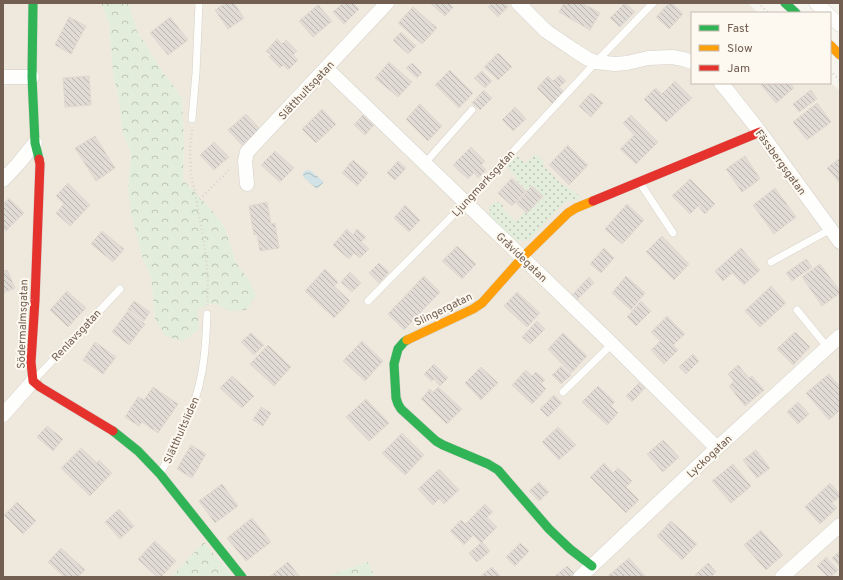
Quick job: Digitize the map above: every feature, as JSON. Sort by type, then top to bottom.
[{"type":"street","name":"Södermalmsgatan","points":[[32,3],[32,77],[35,143],[40,164],[35,300],[30,362],[33,381],[40,387],[116,433],[138,451],[160,474],[242,577]]},
{"type":"street","name":"Slätthultsgatan","points":[[247,152],[387,3]]},
{"type":"street","points":[[518,3],[546,31],[588,59],[596,62],[615,64],[648,58],[672,57],[691,62]]},
{"type":"street","points":[[785,3],[795,12]]},
{"type":"street","points":[[816,3],[826,12]]},
{"type":"street","points":[[831,17],[840,25]]},
{"type":"street","points":[[831,46],[840,55]]},
{"type":"street","name":"Gråvidegatan","points":[[326,68],[425,162],[717,448]]},
{"type":"street","points":[[3,77],[32,77]]},
{"type":"street","name":"Fässbergsgatan","points":[[722,84],[760,132],[840,242]]},
{"type":"street","name":"Slingergatan","points":[[592,566],[570,549],[549,529],[498,470],[436,441],[401,409],[396,398],[394,364],[398,349],[404,342],[473,309],[482,303],[522,258],[568,213],[576,208],[760,132]]},
{"type":"street","points":[[3,180],[35,143]]},
{"type":"street","points":[[247,152],[244,160],[247,184]]},
{"type":"street","name":"Lyckogatan","points":[[580,577],[717,448],[840,336]]},
{"type":"street","points":[[3,415],[33,381]]},
{"type":"street","points":[[782,577],[840,525]]},
{"type":"lane","points":[[192,119],[200,3]]},
{"type":"lane","name":"Ljungmarksgatan","points":[[368,301],[466,202],[653,3]]},
{"type":"lane","points":[[425,162],[472,110]]},
{"type":"lane","points":[[639,182],[673,233]]},
{"type":"lane","points":[[771,262],[831,229]]},
{"type":"lane","name":"Renlavsgatan","points":[[33,381],[120,289]]},
{"type":"lane","points":[[797,310],[828,348]]},
{"type":"lane","name":"Slätthultsliden","points":[[160,474],[186,424],[194,404],[203,368],[207,314]]},
{"type":"lane","points":[[563,392],[612,344]]},
{"type":"path","points":[[758,3],[768,12]]},
{"type":"path","points":[[831,72],[840,80]]},
{"type":"path","points":[[192,119],[190,152],[191,173],[204,242],[208,278],[207,314]]},
{"type":"path","points":[[197,202],[247,152]]},
{"type":"shaded area","points":[[3,3],[101,3],[109,24],[113,73],[119,102],[123,134],[131,153],[128,188],[142,256],[151,277],[155,319],[197,309],[214,303],[230,311],[249,280],[236,263],[225,228],[211,209],[183,180],[184,141],[182,98],[162,71],[137,31],[128,3],[748,3],[757,12],[691,12],[691,84],[831,83],[840,91],[840,577],[375,577],[368,562],[324,577],[233,577],[204,542],[171,577],[3,577]]},
{"type":"green space","points":[[101,3],[128,3],[137,31],[162,71],[182,98],[184,141],[183,180],[211,209],[225,228],[236,263],[249,280],[256,296],[246,310],[230,311],[214,303],[197,309],[199,329],[183,341],[165,336],[155,319],[151,277],[142,256],[131,212],[128,188],[131,153],[123,134],[119,102],[113,73],[109,24]]},
{"type":"green space","points":[[536,154],[544,161],[542,164],[559,182],[582,197],[565,202],[529,240],[516,241],[488,214],[491,211],[488,208],[495,202],[500,203],[503,205],[502,208],[516,222],[524,212],[527,214],[544,197],[531,185],[527,190],[515,179],[516,177],[506,166],[516,155],[525,163]]},
{"type":"green space","points":[[204,542],[233,577],[171,577]]},
{"type":"green space","points":[[368,562],[375,577],[324,577]]},
{"type":"water","points":[[306,170],[310,170],[324,182],[317,189],[303,177],[304,176],[302,174]]},
{"type":"building","points":[[226,3],[234,3],[244,18],[228,29],[215,10]]},
{"type":"building","points":[[343,3],[353,3],[359,9],[344,24],[333,12]]},
{"type":"building","points":[[430,3],[448,3],[453,7],[445,16]]},
{"type":"building","points":[[492,3],[505,3],[508,7],[498,17],[488,7]]},
{"type":"building","points":[[564,3],[582,3],[600,13],[590,30],[559,12]]},
{"type":"building","points":[[625,3],[635,12],[620,27],[610,18]]},
{"type":"building","points":[[669,3],[672,3],[683,14],[669,29],[656,17]]},
{"type":"building","points":[[318,5],[332,21],[313,37],[299,21]]},
{"type":"building","points":[[413,7],[437,28],[422,44],[398,23]]},
{"type":"building","points":[[69,17],[86,26],[71,54],[55,45]]},
{"type":"building","points":[[170,17],[188,40],[168,55],[150,33]]},
{"type":"building","points":[[401,32],[416,46],[408,54],[393,40]]},
{"type":"building","points":[[277,39],[282,44],[286,40],[297,51],[293,55],[298,60],[288,70],[283,65],[280,68],[269,57],[271,55],[266,51]]},
{"type":"building","points":[[498,53],[512,67],[498,80],[484,67]]},
{"type":"building","points":[[389,62],[412,82],[398,97],[375,78]]},
{"type":"building","points":[[412,63],[422,73],[417,78],[406,68]]},
{"type":"building","points":[[450,70],[473,93],[459,108],[435,85]]},
{"type":"building","points":[[482,71],[492,81],[485,88],[474,78]]},
{"type":"building","points":[[560,75],[566,81],[559,87],[564,92],[553,104],[537,88],[548,76],[553,81]]},
{"type":"building","points":[[89,76],[91,105],[65,107],[63,78]]},
{"type":"building","points":[[675,81],[692,98],[666,122],[644,99],[656,88],[662,94]]},
{"type":"building","points":[[791,84],[794,88],[776,103],[761,85]]},
{"type":"building","points":[[484,90],[492,98],[480,110],[472,103]]},
{"type":"building","points":[[811,90],[817,99],[799,112],[793,104]]},
{"type":"building","points":[[591,93],[603,103],[591,117],[579,106]]},
{"type":"building","points":[[817,103],[831,122],[807,140],[793,122]]},
{"type":"building","points":[[420,104],[442,126],[428,141],[406,119]]},
{"type":"building","points":[[515,107],[526,119],[513,131],[502,120]]},
{"type":"building","points":[[322,109],[336,124],[316,143],[302,129]]},
{"type":"building","points":[[246,114],[260,129],[242,145],[228,130]]},
{"type":"building","points":[[363,115],[374,125],[365,135],[354,125]]},
{"type":"building","points":[[631,115],[658,142],[636,164],[620,149],[634,135],[623,123]]},
{"type":"building","points":[[95,136],[115,168],[96,181],[75,148]]},
{"type":"building","points":[[214,142],[229,157],[214,170],[200,155]]},
{"type":"building","points":[[568,145],[588,165],[569,185],[549,165]]},
{"type":"building","points":[[471,147],[485,161],[481,165],[486,170],[478,178],[474,173],[468,179],[453,165]]},
{"type":"building","points":[[275,151],[294,168],[280,182],[261,165]]},
{"type":"building","points":[[745,156],[760,179],[742,192],[726,169]]},
{"type":"building","points":[[840,158],[840,183],[827,168]]},
{"type":"building","points":[[353,160],[368,173],[357,186],[342,173]]},
{"type":"building","points":[[398,161],[406,168],[395,180],[387,173]]},
{"type":"building","points":[[512,178],[526,191],[512,206],[498,193]]},
{"type":"building","points":[[690,179],[715,204],[705,214],[698,206],[690,214],[672,196]]},
{"type":"building","points":[[68,183],[90,205],[70,226],[56,213],[64,204],[56,196]]},
{"type":"building","points":[[532,186],[543,196],[527,213],[516,203]]},
{"type":"building","points":[[775,188],[796,217],[774,234],[753,205]]},
{"type":"building","points":[[9,198],[24,213],[6,231],[3,228],[3,204]]},
{"type":"building","points":[[267,202],[271,224],[275,223],[279,248],[260,251],[257,234],[254,235],[249,206]]},
{"type":"building","points":[[627,204],[644,220],[622,244],[605,229]]},
{"type":"building","points":[[405,205],[420,220],[409,232],[394,218]]},
{"type":"building","points":[[347,229],[353,235],[357,229],[366,237],[361,242],[369,249],[360,258],[354,253],[349,259],[333,245]]},
{"type":"building","points":[[102,231],[124,249],[113,262],[91,244]]},
{"type":"building","points":[[662,236],[689,264],[674,280],[646,252]]},
{"type":"building","points":[[457,246],[476,264],[462,279],[442,261]]},
{"type":"building","points":[[604,248],[614,258],[601,273],[590,264]]},
{"type":"building","points":[[741,248],[760,270],[744,285],[732,273],[723,281],[715,271]]},
{"type":"building","points":[[806,259],[812,267],[792,281],[786,273]]},
{"type":"building","points":[[379,263],[389,272],[379,283],[369,273]]},
{"type":"building","points":[[820,264],[840,291],[840,293],[822,306],[802,277]]},
{"type":"building","points":[[325,269],[338,282],[334,286],[350,301],[334,318],[305,291]]},
{"type":"building","points":[[7,270],[15,288],[3,293],[3,271]]},
{"type":"building","points":[[350,272],[361,283],[352,292],[341,282]]},
{"type":"building","points":[[424,276],[440,292],[404,330],[388,314]]},
{"type":"building","points":[[626,276],[645,293],[631,310],[612,293]]},
{"type":"building","points":[[589,277],[594,283],[577,300],[572,295]]},
{"type":"building","points":[[771,286],[786,303],[760,327],[745,311]]},
{"type":"building","points":[[67,291],[86,308],[68,327],[50,310]]},
{"type":"building","points":[[517,292],[540,313],[527,327],[504,306]]},
{"type":"building","points":[[134,301],[150,312],[144,321],[128,309]]},
{"type":"building","points":[[641,301],[651,311],[636,326],[627,317]]},
{"type":"building","points":[[128,311],[145,324],[129,345],[112,332]]},
{"type":"building","points":[[667,316],[685,334],[673,345],[678,350],[664,364],[651,350],[660,341],[651,332]]},
{"type":"building","points":[[537,321],[545,329],[530,344],[522,337]]},
{"type":"building","points":[[795,332],[810,347],[793,365],[777,349]]},
{"type":"building","points":[[251,333],[264,345],[254,355],[241,342]]},
{"type":"building","points":[[563,333],[587,356],[571,373],[548,349]]},
{"type":"building","points":[[362,341],[383,361],[365,381],[343,361]]},
{"type":"building","points":[[95,342],[116,357],[103,374],[83,360]]},
{"type":"building","points":[[268,345],[291,367],[274,386],[250,364]]},
{"type":"building","points":[[693,354],[699,361],[686,374],[679,367]]},
{"type":"building","points":[[434,364],[448,378],[440,386],[434,379],[431,381],[424,374]]},
{"type":"building","points":[[738,365],[749,378],[752,376],[764,390],[745,406],[729,386],[734,381],[728,374]]},
{"type":"building","points":[[561,366],[571,375],[561,384],[552,375]]},
{"type":"building","points":[[481,367],[498,383],[481,400],[465,383]]},
{"type":"building","points":[[526,370],[532,376],[536,372],[545,380],[541,384],[546,389],[532,404],[512,385]]},
{"type":"building","points":[[829,374],[840,387],[840,410],[829,420],[806,393]]},
{"type":"building","points":[[232,376],[254,396],[242,408],[220,388]]},
{"type":"building","points":[[639,383],[645,388],[632,402],[626,396]]},
{"type":"building","points":[[598,386],[615,402],[611,406],[618,413],[607,425],[582,402]]},
{"type":"building","points":[[153,387],[178,404],[158,433],[142,422],[139,426],[125,417],[138,397],[144,400]]},
{"type":"building","points":[[438,387],[462,409],[447,424],[421,399],[430,389],[433,392]]},
{"type":"building","points":[[554,395],[562,403],[548,417],[540,409]]},
{"type":"building","points":[[366,399],[389,423],[369,441],[346,417]]},
{"type":"building","points":[[798,402],[809,414],[798,424],[787,412]]},
{"type":"building","points":[[261,407],[271,413],[263,426],[253,420]]},
{"type":"building","points":[[47,426],[63,439],[53,451],[37,437]]},
{"type":"building","points":[[558,427],[576,445],[559,460],[542,442]]},
{"type":"building","points":[[402,433],[424,455],[405,475],[382,453]]},
{"type":"building","points":[[663,440],[679,457],[663,472],[647,454]]},
{"type":"building","points":[[191,445],[206,454],[192,478],[177,469]]},
{"type":"building","points":[[81,448],[97,463],[99,460],[112,473],[90,496],[61,468]]},
{"type":"building","points":[[756,450],[770,468],[757,478],[743,460]]},
{"type":"building","points":[[604,463],[613,473],[618,468],[632,481],[626,487],[639,500],[626,513],[590,477]]},
{"type":"building","points":[[733,464],[751,486],[731,503],[712,481]]},
{"type":"building","points":[[439,469],[459,490],[444,504],[439,499],[433,505],[418,489]]},
{"type":"building","points":[[539,482],[549,492],[539,501],[529,491]]},
{"type":"building","points":[[830,483],[840,494],[840,496],[832,503],[837,508],[820,524],[805,507]]},
{"type":"building","points":[[222,484],[238,506],[215,523],[199,501]]},
{"type":"building","points":[[17,502],[36,521],[23,534],[4,515]]},
{"type":"building","points":[[485,504],[493,512],[487,517],[497,527],[481,543],[473,535],[464,545],[450,531],[461,520],[465,524]]},
{"type":"building","points":[[119,509],[134,526],[120,539],[105,522]]},
{"type":"building","points":[[252,518],[271,542],[246,561],[227,538]]},
{"type":"building","points":[[671,521],[697,544],[682,560],[657,536]]},
{"type":"building","points":[[761,530],[783,555],[766,570],[744,545]]},
{"type":"building","points":[[155,541],[176,561],[161,577],[157,577],[138,559]]},
{"type":"building","points":[[482,542],[490,551],[477,562],[469,553]]},
{"type":"building","points":[[520,543],[529,551],[515,566],[506,557]]},
{"type":"building","points":[[61,548],[85,570],[78,577],[64,577],[48,562]]},
{"type":"building","points":[[840,551],[840,567],[832,558]]},
{"type":"building","points":[[826,557],[838,570],[830,577],[828,577],[817,566]]},
{"type":"building","points":[[629,558],[646,577],[607,577]]},
{"type":"building","points":[[288,562],[300,577],[269,577]]},
{"type":"building","points":[[708,563],[716,572],[711,577],[697,577],[695,575]]},
{"type":"building","points":[[567,566],[576,575],[574,577],[554,577]]},
{"type":"building","points":[[492,567],[501,577],[480,577]]},
{"type":"traffic: fast","points":[[33,3],[32,77],[35,143],[39,159]]},
{"type":"traffic: fast","points":[[785,3],[795,12]]},
{"type":"traffic: fast","points":[[407,340],[398,349],[394,364],[396,398],[401,409],[436,441],[498,470],[549,529],[570,549],[592,566]]},
{"type":"traffic: fast","points":[[113,431],[138,451],[160,474],[242,577]]},
{"type":"traffic: slow","points":[[831,46],[840,55]]},
{"type":"traffic: slow","points":[[407,340],[473,309],[482,303],[522,258],[568,213],[593,201]]},
{"type":"traffic: jam","points":[[593,201],[760,132]]},
{"type":"traffic: jam","points":[[39,159],[35,300],[31,362],[33,381],[40,387],[113,431]]}]
